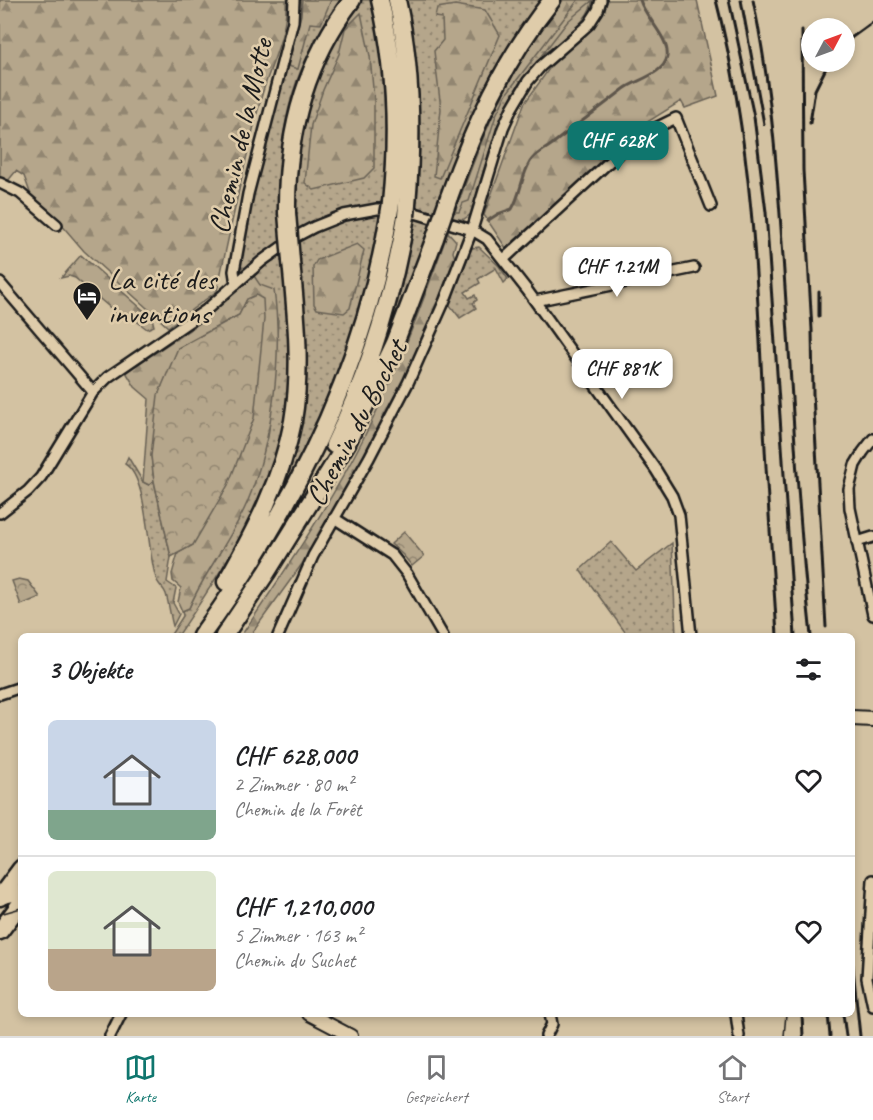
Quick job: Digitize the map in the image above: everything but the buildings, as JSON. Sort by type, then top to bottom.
[{"type":"highway","points":[[195,633],[223,587],[266,506],[288,443],[298,373],[287,213],[289,159],[298,113],[312,68],[338,20],[352,0]]},
{"type":"highway","points":[[203,633],[269,533],[323,431],[347,376],[369,311],[384,246],[398,210],[390,51],[380,0]]},
{"type":"highway","points":[[290,534],[338,438],[371,356],[390,295],[398,210],[411,155],[407,59],[397,0]]},
{"type":"highway","points":[[226,633],[337,460],[364,412],[403,324],[471,138],[495,84],[526,33],[552,0]]},
{"type":"highway","points":[[0,897],[18,873]]},
{"type":"highway","points":[[0,932],[18,907]]},
{"type":"main road","points":[[855,718],[873,719]]},
{"type":"main road","points":[[0,897],[18,893]]},
{"type":"street","name":"Chemin de la Motte","points":[[236,284],[234,271],[248,194],[293,21],[294,0]]},
{"type":"street","name":"Chemin du Bochet","points":[[279,633],[298,586],[369,459],[408,383],[445,300],[472,231],[503,128],[520,92],[541,66],[588,24],[598,10],[601,0]]},
{"type":"street","points":[[504,258],[635,138],[676,118],[711,206]]},
{"type":"street","points":[[0,183],[27,198],[57,225]]},
{"type":"street","points":[[0,513],[28,491],[41,477],[93,392],[108,377],[206,310],[262,261],[314,226],[344,215],[377,209],[398,209],[417,213],[485,236],[504,258],[655,469],[672,496],[679,515],[691,633]]},
{"type":"street","points":[[535,301],[694,268]]},
{"type":"street","points":[[0,283],[93,392]]},
{"type":"street","points":[[873,439],[859,458],[850,480],[849,500],[873,615]]},
{"type":"street","points":[[334,518],[392,555],[407,574],[441,633]]},
{"type":"street","points":[[858,542],[873,537]]},
{"type":"street","points":[[0,694],[18,688]]},
{"type":"street","points":[[873,880],[870,978],[873,1006]]},
{"type":"street","points":[[110,1036],[120,1017]]},
{"type":"street","points":[[315,1017],[351,1036]]},
{"type":"street","points":[[546,1036],[552,1024],[551,1017]]},
{"type":"street","points":[[736,1017],[739,1036]]},
{"type":"green space","points":[[0,0],[286,0],[284,25],[255,122],[217,291],[168,327],[84,251],[60,223],[32,198],[24,176],[16,171],[7,182],[0,177]]},
{"type":"green space","points":[[299,0],[348,0],[321,35],[305,62],[295,86],[283,137],[280,164],[280,241],[245,270],[239,265],[252,195],[298,18]]},
{"type":"green space","points":[[302,0],[331,0],[321,24],[310,23],[298,69],[288,66],[301,15]]},
{"type":"green space","points":[[360,0],[372,0],[383,77],[385,152],[382,205],[336,212],[315,220],[294,232],[293,211],[302,119],[330,46]]},
{"type":"green space","points":[[406,0],[544,0],[437,213],[415,207],[420,129],[419,103],[415,51]]},
{"type":"green space","points":[[561,0],[596,0],[591,12],[573,34],[527,73],[519,84],[496,131],[471,214],[464,219],[451,220],[471,161],[495,105],[525,51]]},
{"type":"green space","points":[[563,0],[578,0],[507,93],[496,115],[469,201],[463,203],[459,212],[455,212],[500,101],[527,50]]},
{"type":"green space","points":[[593,0],[579,25],[541,56],[568,21]]},
{"type":"green space","points":[[608,0],[697,0],[718,96],[685,108],[681,101],[644,124],[506,248],[484,215],[524,104],[551,66],[586,35],[602,15]]},
{"type":"green space","points":[[455,5],[485,10],[500,35],[440,178],[434,176],[441,109],[434,51],[443,40],[442,18],[435,17],[437,8]]},
{"type":"green space","points":[[361,13],[370,56],[374,99],[374,168],[364,178],[314,190],[305,183],[311,125],[339,54],[345,29]]},
{"type":"green space","points":[[381,214],[374,253],[341,364],[311,435],[276,505],[274,504],[288,471],[295,243],[341,221]]},
{"type":"green space","points":[[414,218],[434,223],[406,300],[386,342],[402,284]]},
{"type":"green space","points":[[448,232],[456,241],[453,252],[455,258],[422,340],[393,403],[302,564],[252,633],[243,633],[320,515],[349,465],[375,414],[419,311]]},
{"type":"green space","points":[[357,244],[364,250],[350,308],[344,313],[317,309],[314,304],[313,267],[317,260]]},
{"type":"green space","points":[[479,247],[499,266],[508,279],[504,283],[496,268],[478,279],[480,283],[465,292],[469,298],[475,295],[477,300],[473,303],[476,308],[460,318],[449,304],[472,248]]},
{"type":"green space","points":[[281,253],[289,358],[284,421],[268,479],[242,534],[180,633],[172,633],[183,616],[182,611],[189,608],[201,582],[246,504],[268,437],[278,320],[254,276]]},
{"type":"green space","points":[[81,255],[152,318],[154,326],[147,329],[131,317],[127,322],[75,278],[69,276],[61,278]]},
{"type":"green space","points":[[254,276],[260,285],[274,290],[276,315],[274,398],[263,453],[247,503],[189,608],[182,611],[178,602],[181,588],[173,581],[172,574],[178,553],[193,545],[247,299],[239,315],[178,348],[151,455],[154,481],[149,485],[143,482],[149,399],[135,387],[126,372],[200,323]]},
{"type":"green space","points":[[256,295],[263,299],[264,319],[254,418],[228,485],[193,545],[171,557],[154,481],[151,456],[158,395],[178,348],[239,315],[247,299]]},
{"type":"green space","points":[[128,457],[143,482],[149,485],[154,481],[171,557],[167,582],[176,588],[173,603],[179,614],[173,626],[166,594],[157,580],[153,566],[143,499],[133,472],[125,464]]},
{"type":"green space","points":[[404,532],[424,556],[412,566],[391,544]]},
{"type":"green space","points":[[611,542],[636,571],[672,543],[676,633],[626,633],[580,570]]},
{"type":"green space","points":[[19,579],[28,581],[40,597],[21,605],[12,581]]},
{"type":"waterway","points":[[487,221],[512,209],[527,168],[534,157],[624,89],[655,72],[665,63],[667,57],[665,43],[640,0]]},
{"type":"tram line","points":[[0,914],[18,909]]},
{"type":"tram line","points":[[784,1036],[786,1017]]},
{"type":"railway","points":[[716,0],[738,105],[751,212],[777,633]]},
{"type":"railway","points":[[729,0],[754,117],[766,212],[795,633]]},
{"type":"railway","points":[[741,0],[764,124]]},
{"type":"railway","points":[[753,0],[770,102],[777,170],[799,500],[811,633]]},
{"type":"railway","points":[[855,35],[873,22]]},
{"type":"railway","points":[[802,72],[803,170],[826,627]]},
{"type":"railway","points":[[810,123],[815,90],[824,72]]},
{"type":"railway","points":[[819,292],[819,316]]},
{"type":"railway","points":[[855,988],[860,1036]]},
{"type":"railway","points":[[802,1017],[803,1036]]},
{"type":"railway","points":[[828,1017],[830,1036]]},
{"type":"railway","points":[[843,1017],[846,1036]]},
{"type":"place","name":"La cité des inventions","points":[[87,322]]}]
